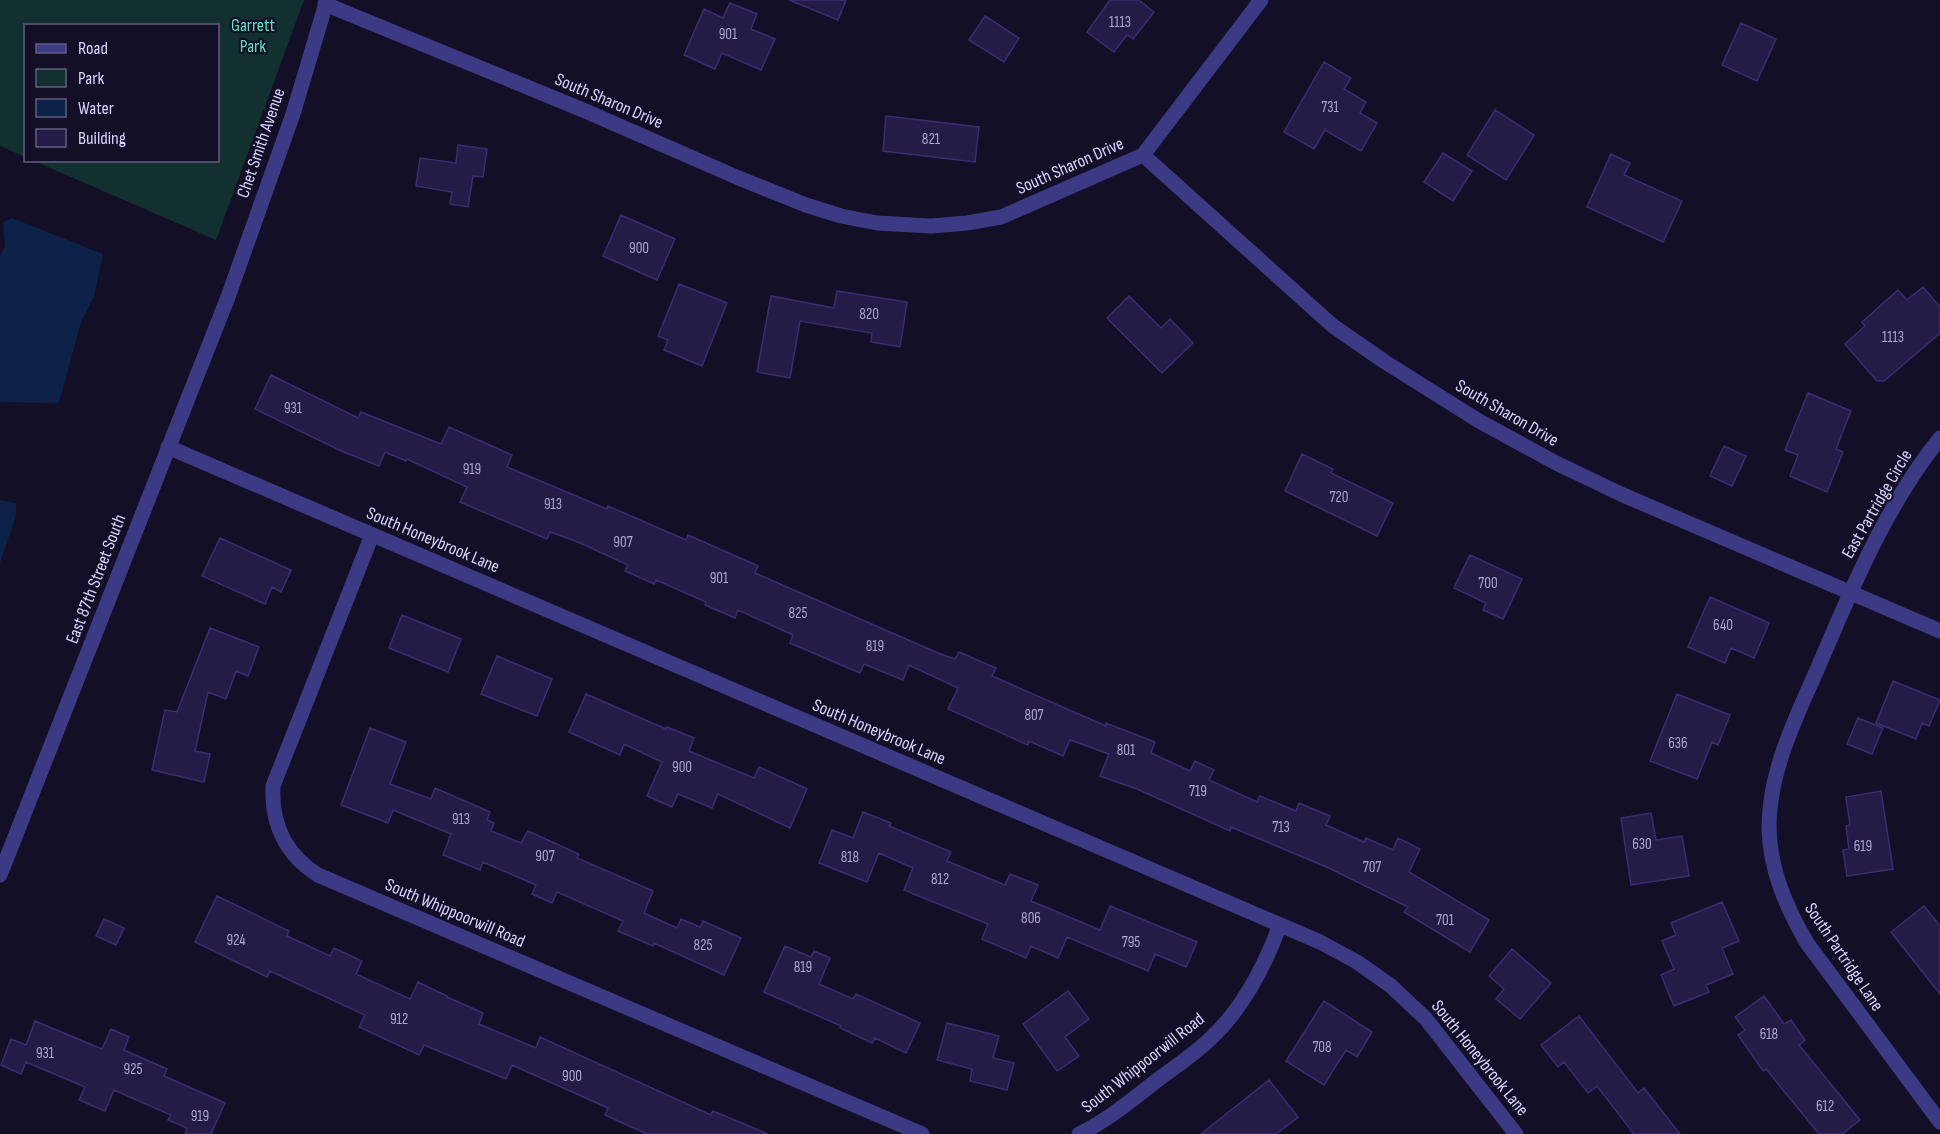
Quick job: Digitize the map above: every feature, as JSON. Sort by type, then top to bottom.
[{"type":"street","points":[[1143,155],[1261,0]]},
{"type":"street","name":"South Sharon Drive","points":[[326,2],[750,183],[814,208],[850,218],[877,223],[931,226],[1001,217],[1143,155],[1333,326],[1385,362],[1479,421],[1556,463],[1623,495],[1940,631]]},
{"type":"street","name":"Chet Smith Avenue","points":[[228,297],[293,114],[326,2]]},
{"type":"street","name":"East 87th Street South","points":[[0,875],[3,847],[228,297]]},
{"type":"street","name":"East Partridge Circle","points":[[1851,592],[1887,518],[1919,465],[1940,438]]},
{"type":"street","name":"South Honeybrook Lane","points":[[168,447],[1320,942],[1357,962],[1391,986],[1426,1018],[1516,1134]]},
{"type":"street","name":"South Whippoorwill Road","points":[[372,535],[273,786],[277,825],[297,859],[318,875],[922,1134]]},
{"type":"street","name":"South Partridge Lane","points":[[1851,592],[1785,745],[1775,774],[1770,821],[1772,857],[1778,884],[1790,915],[1807,943],[1940,1122]]},
{"type":"street","name":"South Whippoorwill Road","points":[[1079,1134],[1136,1097],[1207,1042],[1220,1029],[1251,989],[1268,958],[1280,925]]},
{"type":"green space","name":"Garrett Park","points":[[0,0],[304,0],[216,240],[36,162],[219,162],[219,24],[24,24],[24,157],[0,146]]},
{"type":"water","points":[[12,218],[103,254],[94,297],[81,322],[59,403],[0,402],[0,256],[5,246],[3,222]]},
{"type":"water","points":[[0,500],[16,503],[16,516],[0,563]]},
{"type":"building","points":[[789,0],[846,0],[838,20]]},
{"type":"building","points":[[1110,0],[1139,0],[1154,12],[1133,39],[1127,35],[1114,52],[1087,32]]},
{"type":"building","points":[[730,3],[757,14],[751,29],[775,39],[761,70],[722,53],[715,69],[684,55],[704,9],[723,18]]},
{"type":"building","points":[[985,16],[1019,38],[1004,62],[969,40]]},
{"type":"building","points":[[1741,23],[1776,39],[1757,81],[1722,65]]},
{"type":"building","points":[[1324,62],[1351,78],[1344,89],[1366,102],[1360,113],[1377,123],[1361,151],[1325,130],[1314,149],[1284,132]]},
{"type":"building","points":[[1495,110],[1534,135],[1506,180],[1467,155]]},
{"type":"building","points":[[886,116],[979,127],[975,162],[883,151]]},
{"type":"building","points":[[458,145],[487,149],[483,177],[473,176],[468,207],[450,204],[452,192],[416,186],[420,158],[456,163]]},
{"type":"building","points":[[1443,153],[1472,171],[1453,201],[1424,182]]},
{"type":"building","points":[[1611,154],[1630,163],[1624,175],[1682,201],[1663,242],[1587,207]]},
{"type":"building","points":[[621,215],[675,239],[657,280],[603,256]]},
{"type":"building","points":[[679,284],[727,303],[702,366],[664,350],[668,340],[658,336]]},
{"type":"building","points":[[1923,287],[1940,307],[1940,333],[1884,381],[1877,381],[1845,344],[1865,326],[1862,322],[1898,290],[1907,300]]},
{"type":"building","points":[[837,291],[907,302],[900,347],[871,342],[872,333],[800,321],[790,378],[757,372],[771,296],[834,308]]},
{"type":"building","points":[[1129,296],[1161,328],[1170,319],[1193,343],[1162,373],[1107,318]]},
{"type":"building","points":[[271,375],[358,418],[361,412],[441,444],[449,427],[512,455],[507,467],[607,509],[608,506],[686,540],[688,535],[758,566],[755,573],[938,653],[955,659],[959,652],[996,668],[992,676],[1106,726],[1106,723],[1155,742],[1151,753],[1190,771],[1195,761],[1214,770],[1209,780],[1257,802],[1260,796],[1296,811],[1299,803],[1330,816],[1326,825],[1364,842],[1366,838],[1393,850],[1398,838],[1420,849],[1409,872],[1489,920],[1470,952],[1404,912],[1408,907],[1329,868],[1231,827],[1230,831],[1137,789],[1100,776],[1109,754],[1070,740],[1063,756],[1029,741],[1028,745],[948,709],[958,688],[909,665],[903,680],[864,664],[860,673],[790,643],[793,635],[738,610],[735,618],[705,605],[706,602],[656,580],[654,584],[625,571],[628,565],[578,542],[550,532],[547,539],[460,502],[467,487],[407,459],[406,461],[385,452],[379,466],[339,450],[255,409]]},
{"type":"building","points":[[1808,393],[1851,411],[1836,449],[1843,452],[1827,492],[1790,476],[1798,455],[1785,450]]},
{"type":"building","points":[[1724,446],[1746,456],[1732,486],[1710,476]]},
{"type":"building","points":[[1302,454],[1333,469],[1331,473],[1393,503],[1377,536],[1285,491]]},
{"type":"building","points":[[220,538],[291,570],[281,592],[272,587],[265,604],[202,576]]},
{"type":"building","points":[[1470,555],[1522,579],[1503,619],[1483,610],[1486,603],[1454,588]]},
{"type":"building","points":[[1710,597],[1769,623],[1754,658],[1731,648],[1725,663],[1688,647]]},
{"type":"building","points":[[402,615],[461,639],[448,672],[389,648]]},
{"type":"building","points":[[210,628],[259,647],[248,676],[236,671],[226,699],[208,692],[195,751],[210,754],[204,782],[152,770],[165,710],[177,712]]},
{"type":"building","points":[[497,656],[552,679],[537,716],[481,694]]},
{"type":"building","points":[[1893,681],[1940,700],[1929,726],[1922,723],[1916,739],[1876,723]]},
{"type":"building","points":[[586,694],[666,729],[667,727],[694,738],[689,751],[754,778],[759,767],[807,789],[790,828],[718,794],[712,808],[678,794],[672,807],[647,796],[662,762],[624,744],[620,755],[569,732]]},
{"type":"building","points":[[1677,694],[1730,715],[1718,745],[1712,742],[1697,779],[1650,761]]},
{"type":"building","points":[[1858,718],[1883,728],[1872,754],[1847,744]]},
{"type":"building","points":[[370,728],[406,742],[390,784],[431,799],[435,788],[490,812],[487,820],[494,823],[491,831],[521,843],[528,831],[579,854],[577,858],[653,891],[644,913],[677,928],[681,919],[700,927],[703,921],[741,938],[724,975],[654,943],[653,946],[618,931],[623,921],[557,892],[552,903],[532,894],[536,885],[483,862],[480,870],[443,855],[451,834],[393,810],[388,823],[341,805]]},
{"type":"building","points":[[1881,791],[1893,869],[1847,876],[1843,850],[1849,849],[1846,826],[1850,825],[1846,797]]},
{"type":"building","points":[[863,812],[891,823],[889,826],[951,852],[947,861],[1005,885],[1010,874],[1038,885],[1031,901],[1100,930],[1110,906],[1197,942],[1186,967],[1155,954],[1148,971],[1067,937],[1058,958],[1031,946],[1026,958],[982,939],[988,924],[904,890],[913,868],[879,853],[867,882],[819,863],[832,830],[853,838]]},
{"type":"building","points":[[1651,813],[1656,840],[1682,836],[1689,876],[1631,885],[1621,818]]},
{"type":"building","points":[[217,896],[289,931],[287,936],[330,956],[334,948],[362,961],[356,974],[410,999],[418,982],[483,1013],[479,1024],[536,1048],[540,1037],[711,1115],[713,1111],[768,1134],[647,1134],[605,1115],[608,1108],[512,1065],[506,1079],[424,1045],[419,1055],[359,1027],[365,1015],[270,971],[267,977],[195,942]]},
{"type":"building","points":[[1722,902],[1739,941],[1722,948],[1733,974],[1706,985],[1709,992],[1674,1006],[1661,975],[1674,969],[1662,941],[1676,935],[1671,923]]},
{"type":"building","points":[[1924,906],[1940,926],[1940,994],[1891,932]]},
{"type":"building","points":[[104,919],[124,928],[116,945],[96,936]]},
{"type":"building","points":[[785,946],[811,957],[814,951],[830,958],[819,984],[853,999],[856,994],[920,1023],[906,1053],[875,1038],[872,1043],[840,1028],[841,1026],[764,992]]},
{"type":"building","points":[[1512,949],[1551,983],[1520,1019],[1496,999],[1504,989],[1489,976]]},
{"type":"building","points":[[1068,991],[1089,1019],[1065,1037],[1079,1056],[1057,1071],[1023,1024]]},
{"type":"building","points":[[1764,996],[1784,1024],[1791,1020],[1805,1040],[1799,1045],[1860,1120],[1842,1134],[1819,1134],[1766,1069],[1763,1071],[1738,1035],[1745,1030],[1735,1017]]},
{"type":"building","points":[[1324,1001],[1372,1032],[1357,1057],[1346,1050],[1324,1085],[1286,1061]]},
{"type":"building","points":[[1579,1016],[1638,1093],[1644,1088],[1680,1134],[1634,1134],[1597,1086],[1588,1093],[1564,1062],[1558,1067],[1541,1045]]},
{"type":"building","points":[[35,1021],[102,1049],[111,1029],[129,1037],[124,1050],[167,1069],[164,1076],[225,1103],[211,1134],[185,1134],[187,1128],[168,1120],[171,1115],[114,1090],[105,1111],[79,1100],[85,1087],[26,1062],[21,1074],[1,1065],[11,1039],[26,1045]]},
{"type":"building","points":[[947,1023],[999,1036],[993,1058],[1014,1063],[1007,1090],[970,1081],[972,1069],[937,1060]]},
{"type":"building","points":[[1269,1080],[1298,1117],[1276,1134],[1201,1134]]}]
